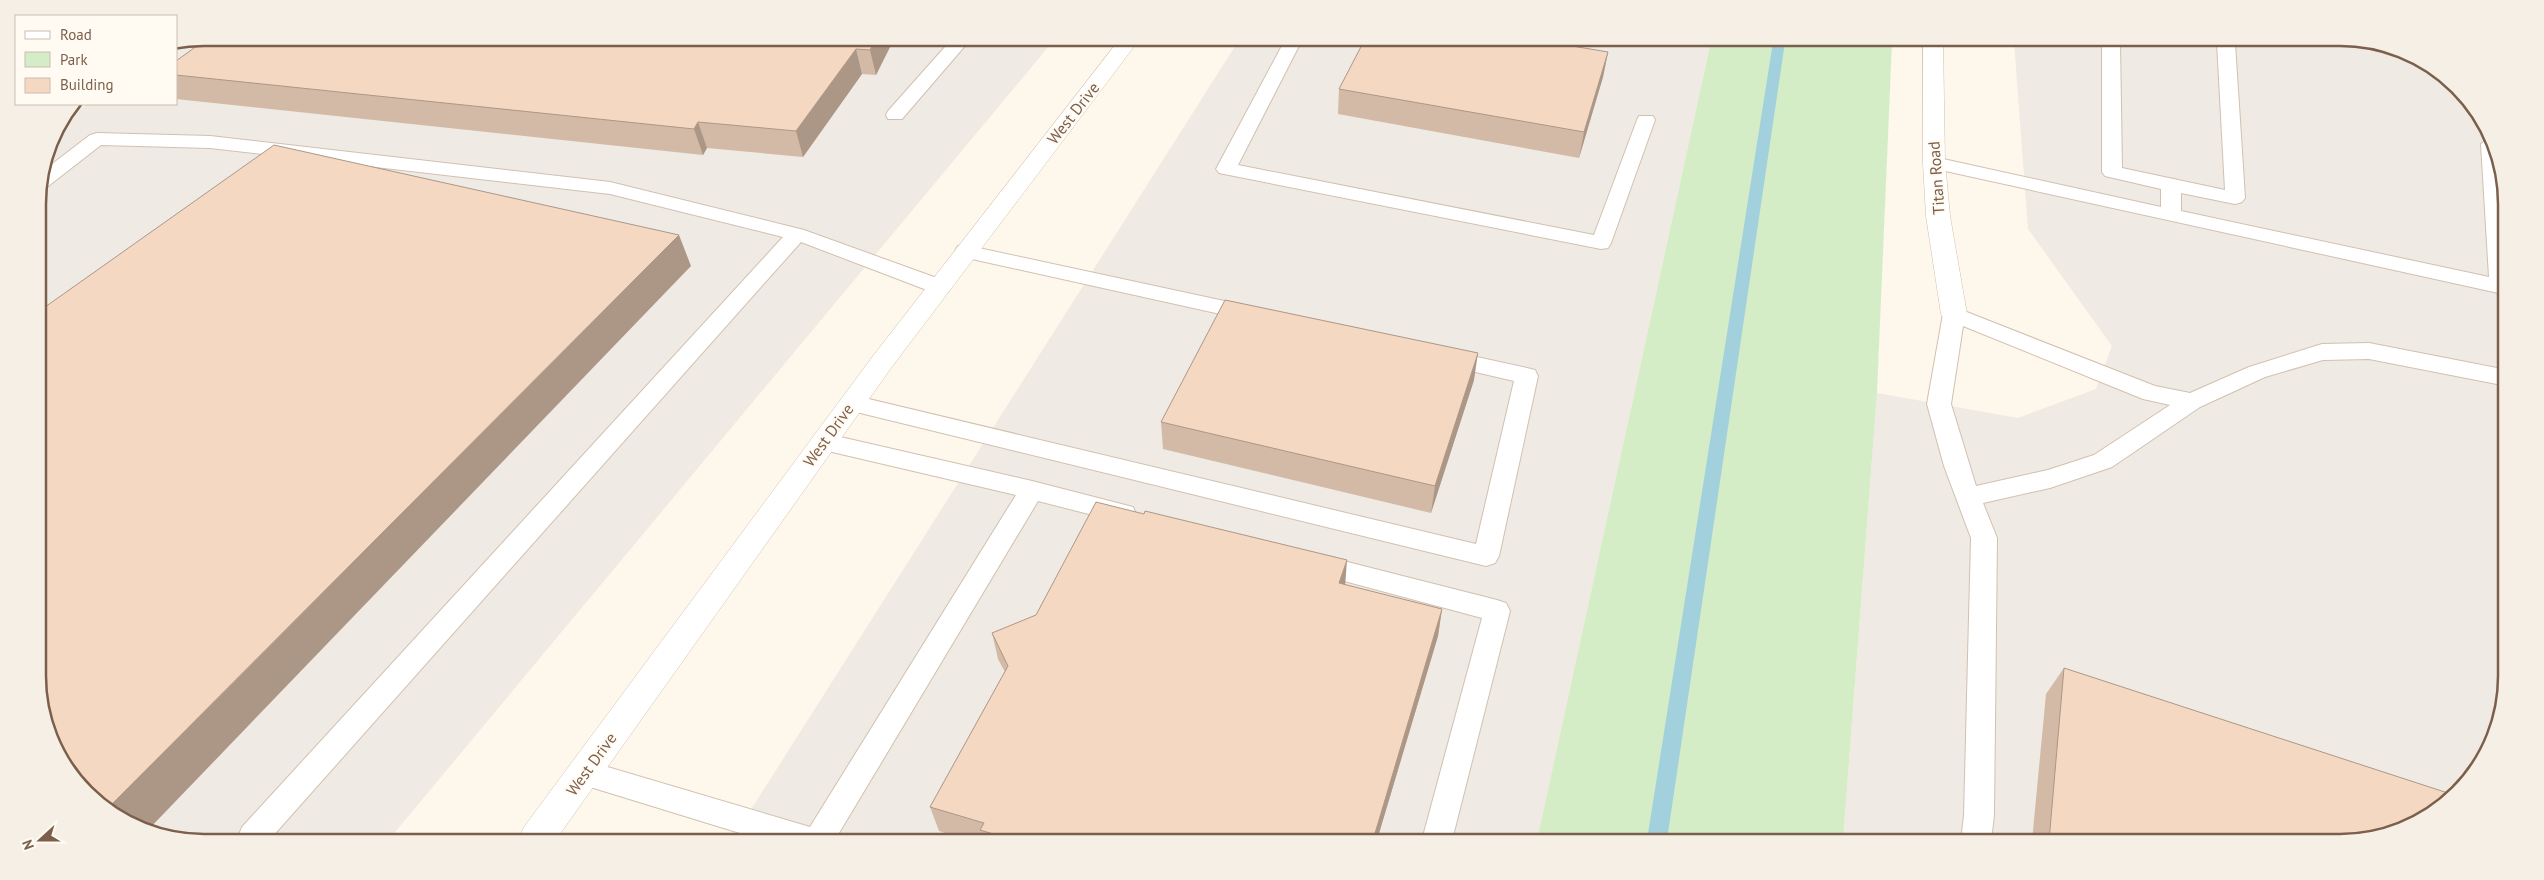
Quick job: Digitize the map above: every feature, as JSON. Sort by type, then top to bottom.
[{"type":"street","name":"West Drive","points":[[539,834],[823,442],[965,251],[1124,46]]},
{"type":"street","name":"Titan Road","points":[[1933,46],[1934,163],[1938,216],[1954,314]]},
{"type":"lane","points":[[895,114],[957,46]]},
{"type":"lane","points":[[1291,46],[1226,169],[1601,243],[1646,120]]},
{"type":"lane","points":[[2112,46],[2112,172],[2234,198],[2226,46]]},
{"type":"lane","points":[[49,176],[98,139],[210,142],[610,188],[797,234],[940,287]]},
{"type":"lane","points":[[2491,161],[2498,248]]},
{"type":"lane","points":[[1934,163],[2171,214],[2309,247],[2498,286]]},
{"type":"lane","points":[[2171,185],[2171,214]]},
{"type":"lane","points":[[256,834],[797,234]]},
{"type":"lane","points":[[965,251],[1275,320]]},
{"type":"lane","points":[[1977,833],[1980,805],[1984,538],[1956,466],[1939,404],[1954,314],[2151,393],[2192,401]]},
{"type":"lane","points":[[1968,497],[2050,478],[2103,461],[2192,401],[2257,372],[2322,352],[2370,351],[2498,376]]},
{"type":"lane","points":[[852,403],[1486,556],[1527,376],[1420,352]]},
{"type":"lane","points":[[823,442],[1032,490],[1146,520]]},
{"type":"lane","points":[[823,834],[1032,490]]},
{"type":"lane","points":[[1298,559],[1497,611],[1439,833]]},
{"type":"lane","points":[[584,774],[787,834]]},
{"type":"shaded area","points":[[204,46],[1049,46],[394,834],[204,834],[163,828],[143,822],[125,813],[92,788],[67,755],[58,737],[49,707],[46,676],[47,193],[52,163],[58,143],[77,111],[86,105],[178,105],[178,48]]},
{"type":"shaded area","points":[[1235,46],[1710,46],[1538,833],[736,834]]},
{"type":"shaded area","points":[[2014,46],[2340,46],[2361,48],[2401,58],[2419,67],[2452,92],[2471,116],[2482,134],[2489,153],[2495,173],[2498,204],[2498,676],[2492,717],[2482,746],[2471,764],[2452,788],[2419,813],[2401,822],[2371,831],[2351,833],[1844,833],[1877,393],[2018,418],[2096,389],[2112,346],[2028,229]]},
{"type":"green space","points":[[1710,46],[1892,46],[1877,393],[1844,833],[1538,833]]},
{"type":"building","points":[[204,46],[872,46],[870,50],[856,49],[796,131],[698,122],[694,129],[178,75],[178,60],[196,47]]},
{"type":"building","points":[[1361,46],[1572,46],[1608,52],[1584,132],[1339,89]]},
{"type":"building","points":[[274,145],[679,235],[112,804],[92,788],[67,755],[58,737],[49,707],[46,676],[47,306]]},
{"type":"building","points":[[1225,300],[1478,353],[1435,486],[1161,422]]},
{"type":"building","points":[[1096,502],[1144,514],[1145,511],[1347,560],[1339,583],[1442,609],[1375,833],[992,834],[980,830],[984,823],[930,807],[1008,666],[992,633],[1036,615]]},
{"type":"building","points":[[2064,668],[2446,793],[2419,813],[2401,822],[2371,831],[2351,833],[2050,833]]},
{"type":"waterway","points":[[1658,833],[1778,46]]}]
